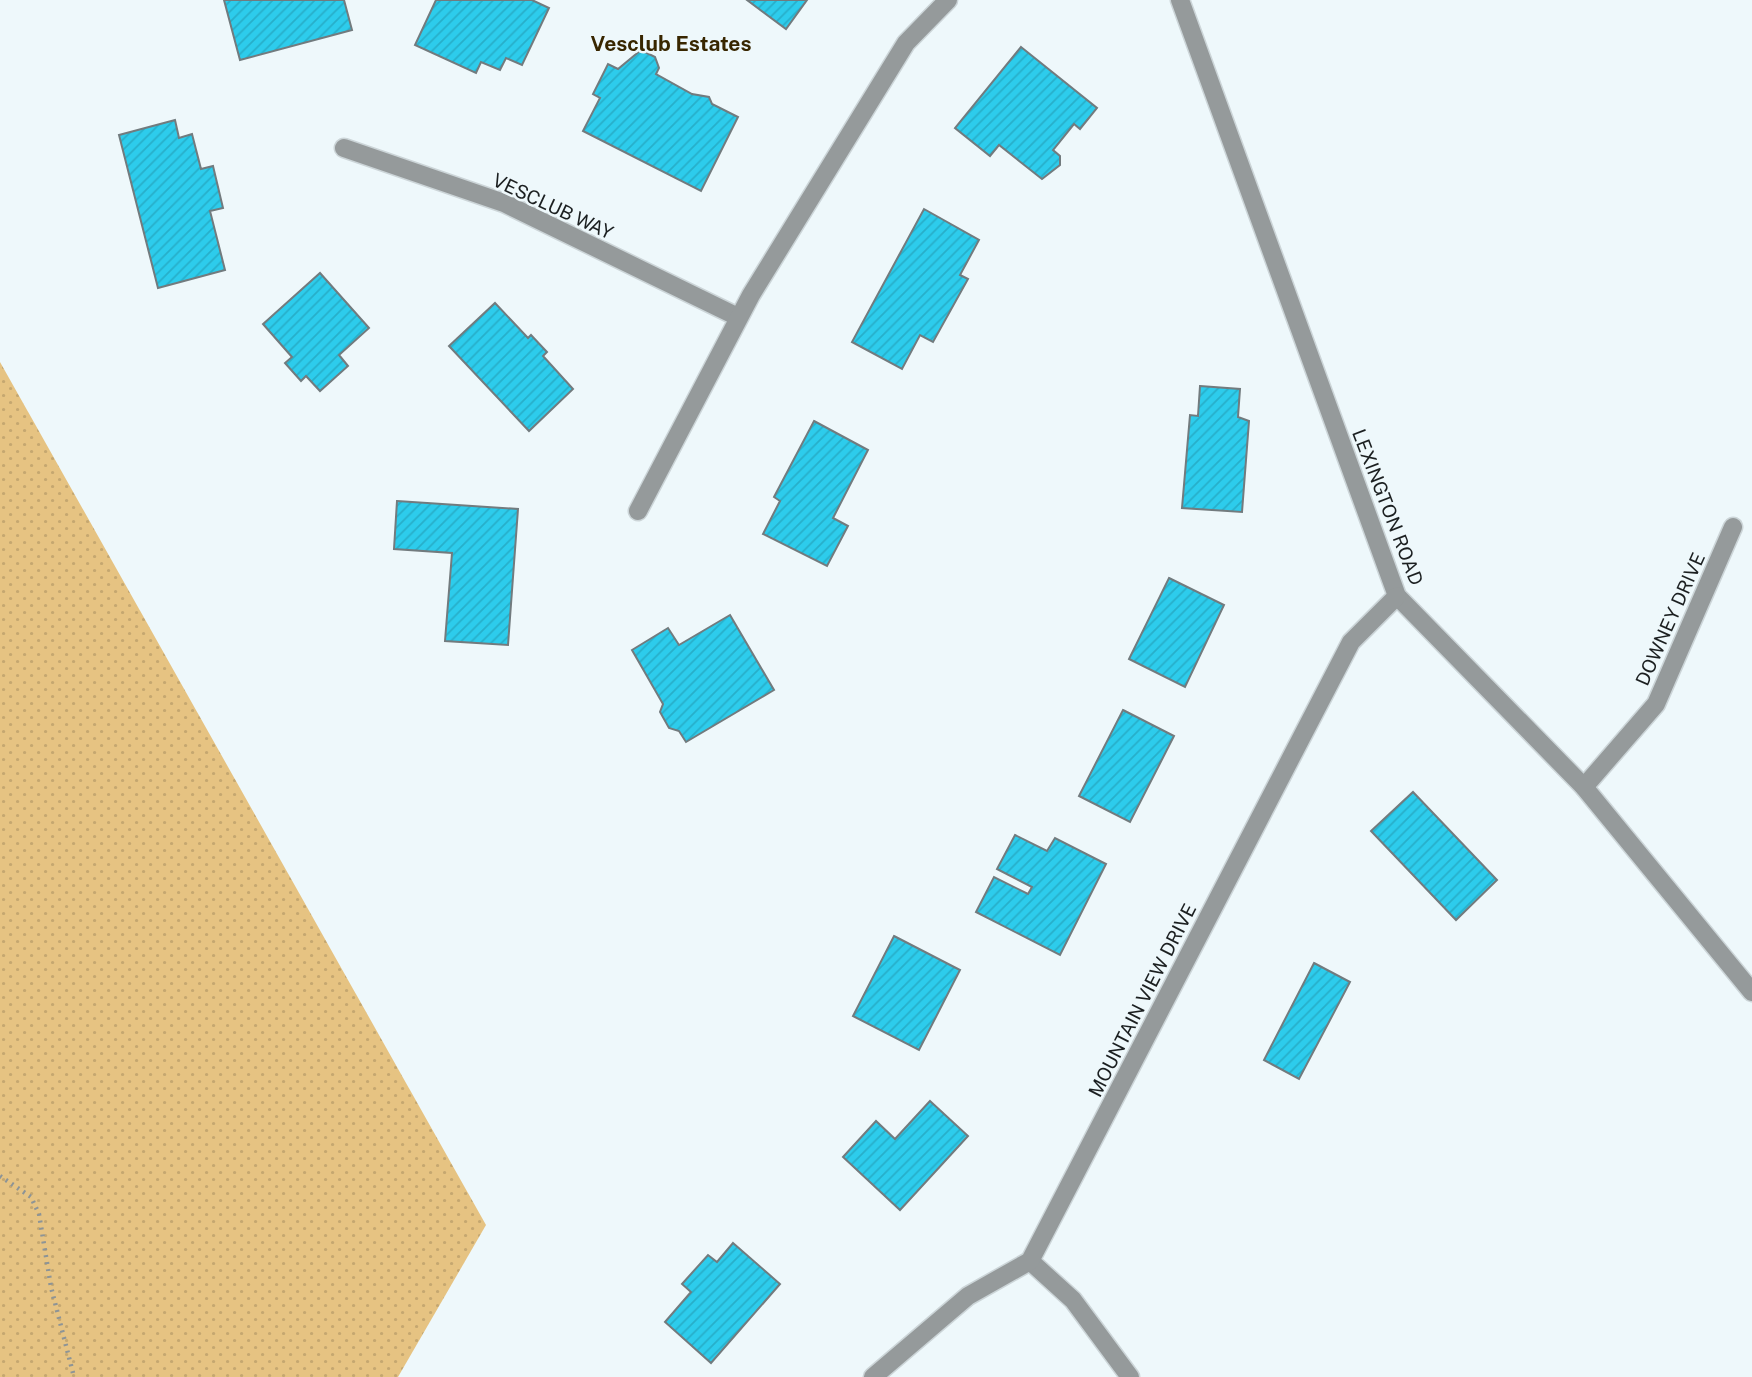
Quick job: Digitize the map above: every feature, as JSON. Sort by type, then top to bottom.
[{"type":"street","points":[[638,511],[738,317],[906,43],[948,0]]},
{"type":"street","name":"LEXINGTON ROAD","points":[[1180,0],[1397,596],[1584,787],[1752,992]]},
{"type":"street","name":"VESCLUB WAY","points":[[344,148],[504,203],[738,317]]},
{"type":"street","name":"DOWNEY DRIVE","points":[[1584,787],[1656,704],[1733,527]]},
{"type":"street","name":"MOUNTAIN VIEW DRIVE","points":[[1030,1261],[1351,642],[1397,596]]},
{"type":"street","points":[[873,1377],[968,1296],[1030,1261],[1073,1300],[1130,1377]]},
{"type":"path","points":[[0,1176],[31,1197],[39,1214],[51,1287],[75,1377]]},
{"type":"shaded area","points":[[0,362],[486,1225],[398,1377],[0,1377]]},
{"type":"building","points":[[224,0],[344,0],[352,30],[240,60]]},
{"type":"building","points":[[436,0],[532,0],[549,8],[522,65],[506,58],[500,70],[481,62],[476,73],[415,45]]},
{"type":"building","points":[[747,0],[807,0],[786,29]]},
{"type":"building","points":[[1021,47],[1097,108],[1080,129],[1074,124],[1053,150],[1060,156],[1060,165],[1042,179],[999,145],[990,156],[955,128]]},
{"type":"building","points":[[641,50],[655,57],[659,68],[656,74],[692,94],[709,97],[712,104],[738,117],[701,191],[583,131],[600,98],[593,94],[608,64],[618,69]]},
{"type":"building","points":[[175,120],[179,138],[192,134],[201,169],[213,166],[223,208],[210,211],[225,270],[158,288],[119,135]]},
{"type":"building","points":[[924,209],[979,240],[960,275],[968,279],[933,342],[920,335],[902,369],[852,342]]},
{"type":"building","points":[[320,273],[369,328],[339,355],[348,366],[320,391],[306,376],[301,381],[285,363],[292,357],[263,324]]},
{"type":"building","points":[[495,303],[528,338],[531,335],[547,352],[543,356],[573,389],[529,431],[449,346]]},
{"type":"building","points":[[1200,386],[1240,389],[1238,417],[1249,421],[1242,512],[1182,508],[1190,415],[1198,416]]},
{"type":"building","points":[[814,421],[868,450],[833,518],[848,526],[827,566],[763,534],[780,501],[774,497]]},
{"type":"building","points":[[397,501],[518,509],[508,645],[445,641],[452,553],[394,549]]},
{"type":"building","points":[[1169,578],[1224,605],[1185,687],[1129,659]]},
{"type":"building","points":[[730,615],[774,690],[686,742],[679,731],[669,728],[660,712],[663,704],[632,650],[668,628],[679,645]]},
{"type":"building","points":[[1123,710],[1174,736],[1130,822],[1079,796]]},
{"type":"building","points":[[1413,792],[1497,880],[1456,920],[1371,831]]},
{"type":"building","points":[[1015,835],[1047,851],[1055,838],[1106,864],[1060,955],[976,912],[994,877],[1028,894],[1032,887],[997,869]]},
{"type":"building","points":[[894,936],[960,970],[919,1050],[853,1016]]},
{"type":"building","points":[[1314,963],[1350,982],[1299,1079],[1264,1060]]},
{"type":"building","points":[[930,1101],[968,1136],[900,1210],[843,1157],[876,1121],[895,1139]]},
{"type":"building","points":[[733,1243],[780,1284],[711,1363],[665,1322],[691,1292],[682,1284],[708,1255],[717,1262]]},
{"type":"district","name":"Vesclub Estates","points":[[671,43]]}]
